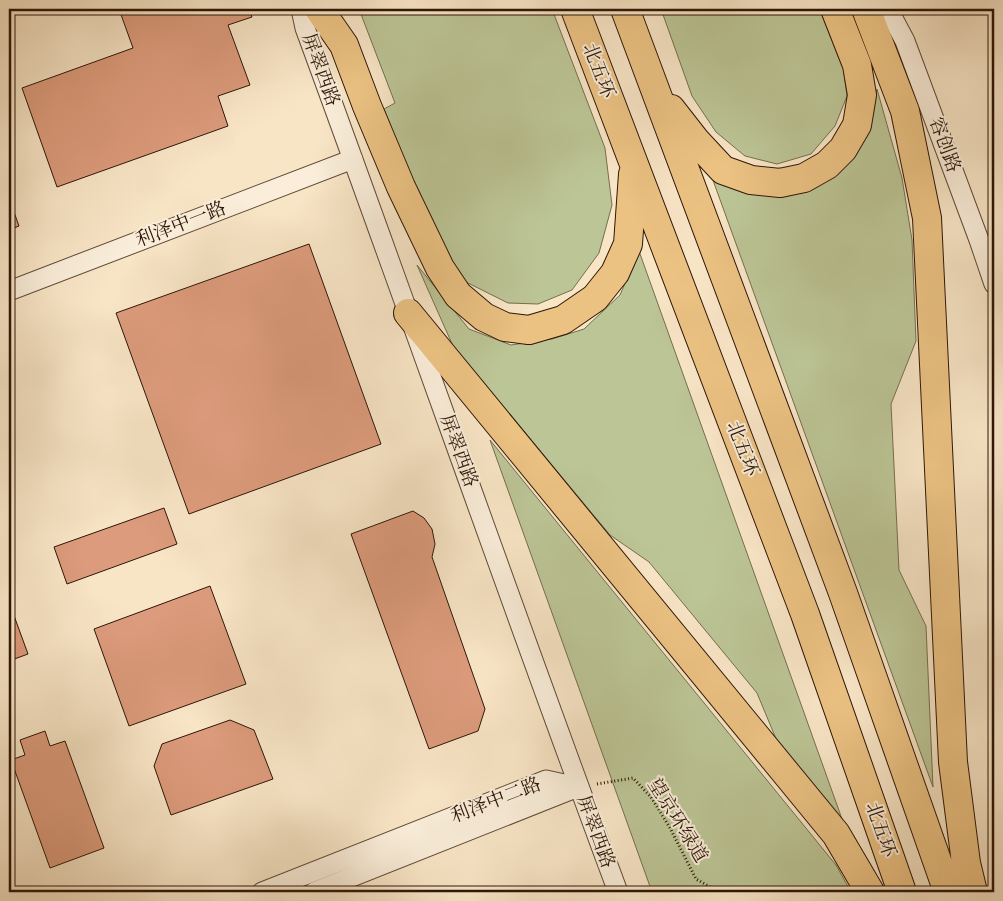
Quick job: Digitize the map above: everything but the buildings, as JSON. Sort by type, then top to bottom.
[{"type":"highway","points":[[319,9],[344,46],[401,187],[440,268],[458,294],[484,317],[505,327],[529,330],[563,320],[595,298],[615,273],[628,244],[634,165]]},
{"type":"highway","name":"北五环","points":[[575,9],[805,614],[902,892]]},
{"type":"highway","points":[[625,9],[843,593],[948,892]]},
{"type":"highway","points":[[656,90],[696,141],[723,170],[751,180],[780,183],[804,178],[827,165],[843,149],[857,125],[862,95],[857,65],[836,9]]},
{"type":"highway","points":[[866,9],[905,111],[927,218],[953,762],[966,863],[973,892]]},
{"type":"highway","points":[[408,313],[836,834],[870,892]]},
{"type":"street","name":"屏翠西路","points":[[301,9],[305,28],[578,787],[618,892]]},
{"type":"street","name":"容创路","points":[[888,9],[905,41],[987,237],[994,284]]},
{"type":"street","name":"利泽中一路","points":[[9,292],[353,159]]},
{"type":"street","name":"利泽中二路","points":[[262,892],[546,780],[578,787]]},
{"type":"street","name":"利泽中二路","points":[[314,892],[578,787]]},
{"type":"path","name":"望京环绿道","points":[[578,787],[633,778],[651,797],[670,828],[696,879],[718,892]]},
{"type":"green space","points":[[359,9],[552,9],[605,148],[612,205],[599,253],[572,290],[538,304],[508,303],[466,282],[432,231],[384,109],[395,103]]},
{"type":"green space","points":[[661,9],[826,9],[841,50],[847,96],[835,126],[811,154],[777,164],[745,156],[716,132],[692,96]]},
{"type":"green space","points":[[877,89],[902,178],[912,240],[916,341],[891,404],[899,570],[926,626],[933,787],[710,172],[783,194],[862,140]]},
{"type":"green space","points":[[639,251],[842,819],[779,746],[757,693],[649,562],[610,535],[453,346],[417,265],[469,329],[511,345],[552,339],[584,329],[620,295]]},
{"type":"green space","points":[[490,440],[836,865],[851,892],[652,892]]}]
